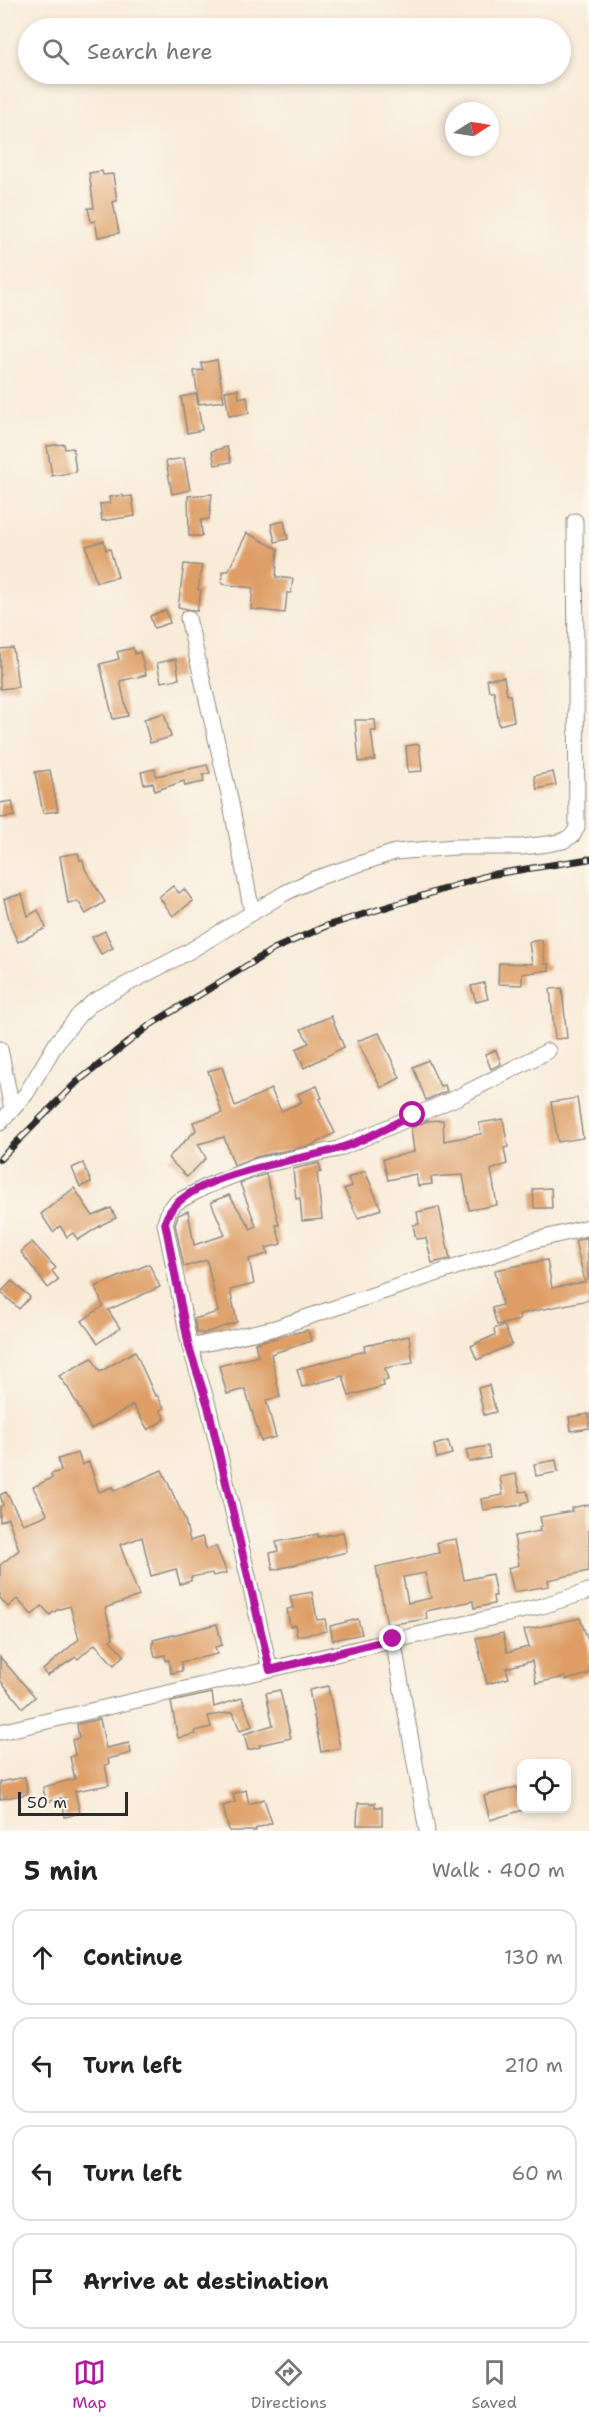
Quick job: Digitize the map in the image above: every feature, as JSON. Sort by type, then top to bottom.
[{"type":"street","points":[[0,1123],[26,1094],[57,1042],[93,1002],[188,952],[252,912],[314,879],[395,852],[455,847],[522,847],[548,844],[563,841],[576,831],[575,521]]},
{"type":"street","points":[[188,618],[229,794],[252,912]]},
{"type":"street","points":[[0,1050],[12,1108]]},
{"type":"street","points":[[270,1670],[208,1406],[189,1347],[165,1222],[169,1210],[177,1202],[207,1186],[258,1166],[338,1149],[458,1097],[548,1051]]},
{"type":"street","points":[[189,1347],[275,1328],[536,1240],[589,1227]]},
{"type":"street","points":[[0,1732],[542,1606],[589,1591]]},
{"type":"street","points":[[393,1639],[427,1831]]},
{"type":"building","points":[[102,171],[103,175],[113,174],[117,201],[113,202],[119,233],[98,237],[95,221],[91,222],[88,208],[94,208],[89,173]]},
{"type":"building","points":[[217,360],[224,401],[199,404],[194,371],[203,370],[201,363]]},
{"type":"building","points":[[238,389],[239,398],[247,396],[249,413],[229,416],[225,391]]},
{"type":"building","points":[[196,394],[202,430],[187,433],[181,397]]},
{"type":"building","points":[[64,444],[65,449],[73,448],[76,472],[52,476],[47,446]]},
{"type":"building","points":[[227,447],[231,462],[215,465],[212,451]]},
{"type":"building","points":[[184,458],[190,490],[172,494],[166,461]]},
{"type":"building","points":[[212,494],[209,519],[201,520],[202,536],[189,536],[188,496]]},
{"type":"building","points":[[123,495],[123,497],[132,496],[135,516],[102,521],[100,504],[110,503],[109,497]]},
{"type":"building","points":[[284,521],[288,539],[275,542],[271,524]]},
{"type":"building","points":[[247,533],[278,549],[276,577],[293,579],[291,593],[287,593],[285,613],[251,609],[253,588],[222,584],[223,571],[228,571]]},
{"type":"building","points":[[104,541],[106,550],[110,549],[118,577],[96,582],[86,546]]},
{"type":"building","points":[[184,564],[202,566],[197,611],[178,607]]},
{"type":"building","points":[[166,610],[170,623],[154,628],[150,616]]},
{"type":"building","points":[[13,648],[18,687],[0,689],[0,649]]},
{"type":"building","points":[[133,648],[135,654],[140,652],[146,675],[120,681],[128,716],[113,719],[100,664],[119,659],[117,652]]},
{"type":"building","points":[[176,659],[179,679],[161,682],[157,663]]},
{"type":"building","points":[[504,677],[507,695],[510,695],[514,721],[499,725],[494,691],[489,691],[487,679]]},
{"type":"building","points":[[164,713],[171,737],[150,743],[144,719]]},
{"type":"building","points":[[355,720],[375,720],[376,731],[371,731],[375,760],[359,762]]},
{"type":"building","points":[[419,744],[422,771],[408,772],[406,746]]},
{"type":"building","points":[[207,765],[210,773],[203,775],[204,782],[185,786],[184,781],[155,791],[153,783],[144,784],[141,772],[155,769],[156,776]]},
{"type":"building","points":[[50,770],[58,811],[43,813],[35,772]]},
{"type":"building","points":[[553,772],[556,785],[537,789],[534,776]]},
{"type":"building","points":[[12,801],[15,816],[0,818],[0,803]]},
{"type":"building","points":[[78,853],[105,902],[86,914],[78,901],[68,903],[60,856]]},
{"type":"building","points":[[173,886],[179,893],[184,889],[193,901],[173,916],[159,897]]},
{"type":"building","points":[[22,894],[28,916],[38,910],[46,928],[18,942],[11,927],[4,899]]},
{"type":"building","points":[[105,931],[113,948],[101,954],[92,937]]},
{"type":"building","points":[[542,940],[545,964],[549,964],[549,970],[522,974],[522,985],[498,984],[499,963],[532,964],[529,942]]},
{"type":"building","points":[[484,983],[488,999],[476,1002],[471,986]]},
{"type":"building","points":[[562,988],[567,1038],[555,1039],[550,989]]},
{"type":"building","points":[[331,1016],[344,1047],[304,1068],[296,1049],[309,1043],[301,1029]]},
{"type":"building","points":[[379,1033],[400,1078],[381,1088],[357,1041]]},
{"type":"building","points":[[496,1050],[501,1064],[491,1069],[485,1054]]},
{"type":"building","points":[[428,1060],[440,1086],[445,1085],[447,1091],[426,1100],[413,1067]]},
{"type":"building","points":[[222,1067],[235,1106],[271,1089],[281,1111],[302,1102],[298,1094],[317,1086],[322,1098],[319,1099],[335,1133],[312,1145],[256,1157],[234,1165],[224,1137],[198,1144],[206,1158],[187,1177],[168,1158],[196,1130],[193,1122],[222,1113],[208,1071]]},
{"type":"building","points":[[577,1098],[583,1138],[558,1142],[551,1102]]},
{"type":"building","points":[[503,1119],[508,1147],[504,1148],[507,1164],[491,1170],[497,1205],[469,1210],[463,1175],[431,1177],[432,1184],[418,1186],[416,1174],[388,1180],[383,1159],[414,1152],[411,1128],[427,1121],[443,1120],[444,1141],[481,1134],[479,1123]]},
{"type":"building","points":[[83,1163],[91,1182],[80,1187],[72,1168]]},
{"type":"building","points":[[319,1163],[321,1172],[317,1173],[322,1219],[302,1221],[300,1198],[296,1199],[293,1169]]},
{"type":"building","points":[[365,1171],[381,1209],[358,1218],[344,1189],[352,1186],[348,1178]]},
{"type":"building","points":[[266,1174],[279,1225],[276,1225],[281,1244],[266,1248],[268,1254],[249,1259],[254,1284],[230,1290],[237,1322],[202,1334],[197,1333],[194,1319],[218,1312],[207,1260],[184,1267],[175,1224],[178,1215],[188,1211],[194,1245],[225,1235],[211,1202],[229,1195],[251,1229],[256,1226],[240,1183]]},
{"type":"building","points":[[74,1188],[93,1216],[111,1208],[116,1218],[78,1240],[73,1233],[67,1237],[60,1226],[53,1232],[41,1214]]},
{"type":"building","points":[[551,1188],[552,1208],[534,1208],[533,1189]]},
{"type":"building","points":[[439,1207],[450,1259],[432,1263],[426,1238],[416,1239],[413,1225],[419,1224],[417,1212]]},
{"type":"building","points":[[587,1237],[589,1300],[519,1314],[520,1320],[497,1325],[492,1308],[502,1305],[495,1270],[547,1260],[552,1288],[585,1282],[575,1241]]},
{"type":"building","points":[[32,1242],[56,1268],[52,1271],[59,1280],[48,1288],[21,1252]]},
{"type":"building","points":[[149,1264],[160,1287],[108,1310],[120,1328],[98,1343],[82,1321],[103,1306],[95,1287]]},
{"type":"building","points":[[12,1281],[30,1297],[19,1309],[1,1292]]},
{"type":"building","points":[[504,1325],[512,1344],[477,1360],[471,1346],[495,1335],[494,1329]]},
{"type":"building","points":[[308,1330],[311,1341],[271,1354],[280,1397],[266,1400],[276,1437],[261,1441],[245,1389],[227,1394],[219,1366],[258,1356],[255,1343]]},
{"type":"building","points":[[409,1336],[413,1363],[385,1368],[388,1380],[383,1381],[384,1386],[349,1396],[343,1376],[302,1387],[297,1369],[365,1351],[364,1346]]},
{"type":"building","points":[[135,1351],[155,1396],[157,1395],[164,1408],[160,1410],[165,1419],[148,1430],[133,1405],[91,1429],[59,1376],[92,1358],[100,1372]]},
{"type":"building","points":[[489,1385],[496,1412],[484,1415],[478,1388]]},
{"type":"building","points":[[589,1414],[589,1428],[571,1431],[569,1417]]},
{"type":"building","points":[[448,1441],[452,1454],[437,1458],[434,1445]]},
{"type":"building","points":[[488,1446],[490,1458],[469,1462],[466,1450]]},
{"type":"building","points":[[78,1453],[82,1465],[89,1462],[99,1492],[112,1487],[114,1491],[162,1470],[185,1520],[190,1541],[202,1537],[207,1550],[216,1546],[227,1573],[191,1577],[191,1581],[180,1584],[176,1569],[151,1576],[142,1537],[120,1545],[139,1596],[105,1608],[113,1638],[110,1640],[124,1655],[114,1665],[95,1644],[78,1659],[76,1657],[47,1676],[43,1670],[79,1639],[70,1606],[50,1615],[42,1606],[32,1615],[17,1599],[8,1607],[0,1598],[0,1565],[19,1550],[8,1518],[0,1522],[0,1507],[3,1505],[0,1495],[6,1492],[23,1524],[42,1517],[47,1514],[33,1487],[52,1478],[51,1474],[61,1471],[58,1459]]},
{"type":"building","points":[[556,1460],[558,1472],[536,1476],[534,1464]]},
{"type":"building","points":[[516,1474],[520,1492],[527,1491],[529,1501],[522,1505],[483,1510],[481,1499],[503,1495],[500,1477]]},
{"type":"building","points":[[589,1504],[589,1571],[548,1580],[549,1586],[514,1592],[508,1568],[519,1565],[514,1536],[540,1531],[539,1527],[542,1526],[540,1517],[572,1511],[571,1508]]},
{"type":"building","points":[[343,1532],[347,1552],[273,1570],[270,1553],[278,1551],[276,1542]]},
{"type":"building","points":[[456,1539],[464,1580],[492,1574],[496,1596],[493,1596],[494,1604],[474,1608],[473,1601],[426,1611],[427,1619],[387,1625],[376,1567],[439,1553],[437,1542]],"holes":[[[425,1573],[431,1598],[408,1603],[403,1577]]]},
{"type":"building","points":[[312,1592],[317,1620],[325,1619],[327,1631],[297,1636],[295,1625],[290,1626],[287,1609],[293,1608],[290,1596]]},
{"type":"building","points":[[580,1618],[589,1644],[589,1674],[566,1680],[565,1677],[536,1683],[532,1661],[506,1668],[509,1678],[487,1684],[476,1638],[503,1633],[507,1652],[529,1647],[524,1630]]},
{"type":"building","points":[[358,1619],[362,1634],[333,1640],[330,1626]]},
{"type":"building","points":[[217,1624],[222,1645],[215,1647],[217,1654],[181,1662],[182,1671],[171,1673],[169,1660],[166,1661],[165,1655],[155,1657],[153,1640]]},
{"type":"building","points":[[0,1657],[35,1697],[23,1708],[0,1680]]},
{"type":"building","points":[[328,1686],[340,1748],[321,1752],[309,1690]]},
{"type":"building","points":[[280,1690],[291,1738],[259,1745],[260,1747],[248,1750],[244,1734],[273,1725],[266,1693]]},
{"type":"building","points":[[212,1693],[214,1707],[242,1698],[252,1726],[240,1731],[233,1712],[208,1716],[211,1727],[195,1731],[196,1734],[178,1738],[171,1702]]},
{"type":"building","points":[[100,1719],[106,1748],[129,1743],[131,1753],[108,1759],[109,1764],[105,1765],[109,1785],[75,1791],[80,1813],[65,1817],[61,1798],[46,1802],[43,1787],[75,1779],[70,1757],[75,1755],[72,1740],[79,1738],[77,1724]]},
{"type":"building","points":[[25,1777],[28,1794],[0,1799],[0,1782]]},
{"type":"building","points":[[517,1787],[517,1812],[490,1820],[484,1796]]},
{"type":"building","points":[[246,1790],[249,1804],[264,1799],[272,1823],[255,1829],[256,1831],[229,1831],[223,1806],[235,1802],[233,1794]]},
{"type":"building","points":[[358,1803],[375,1803],[375,1807],[382,1807],[382,1825],[357,1825]]},
{"type":"railway","points":[[0,1159],[77,1082],[150,1025],[274,949],[326,926],[489,875],[589,859]]},
{"type":"route","points":[[393,1639],[270,1670],[208,1406],[189,1347],[165,1222],[169,1210],[177,1202],[207,1186],[258,1166],[338,1149],[413,1115]]}]
